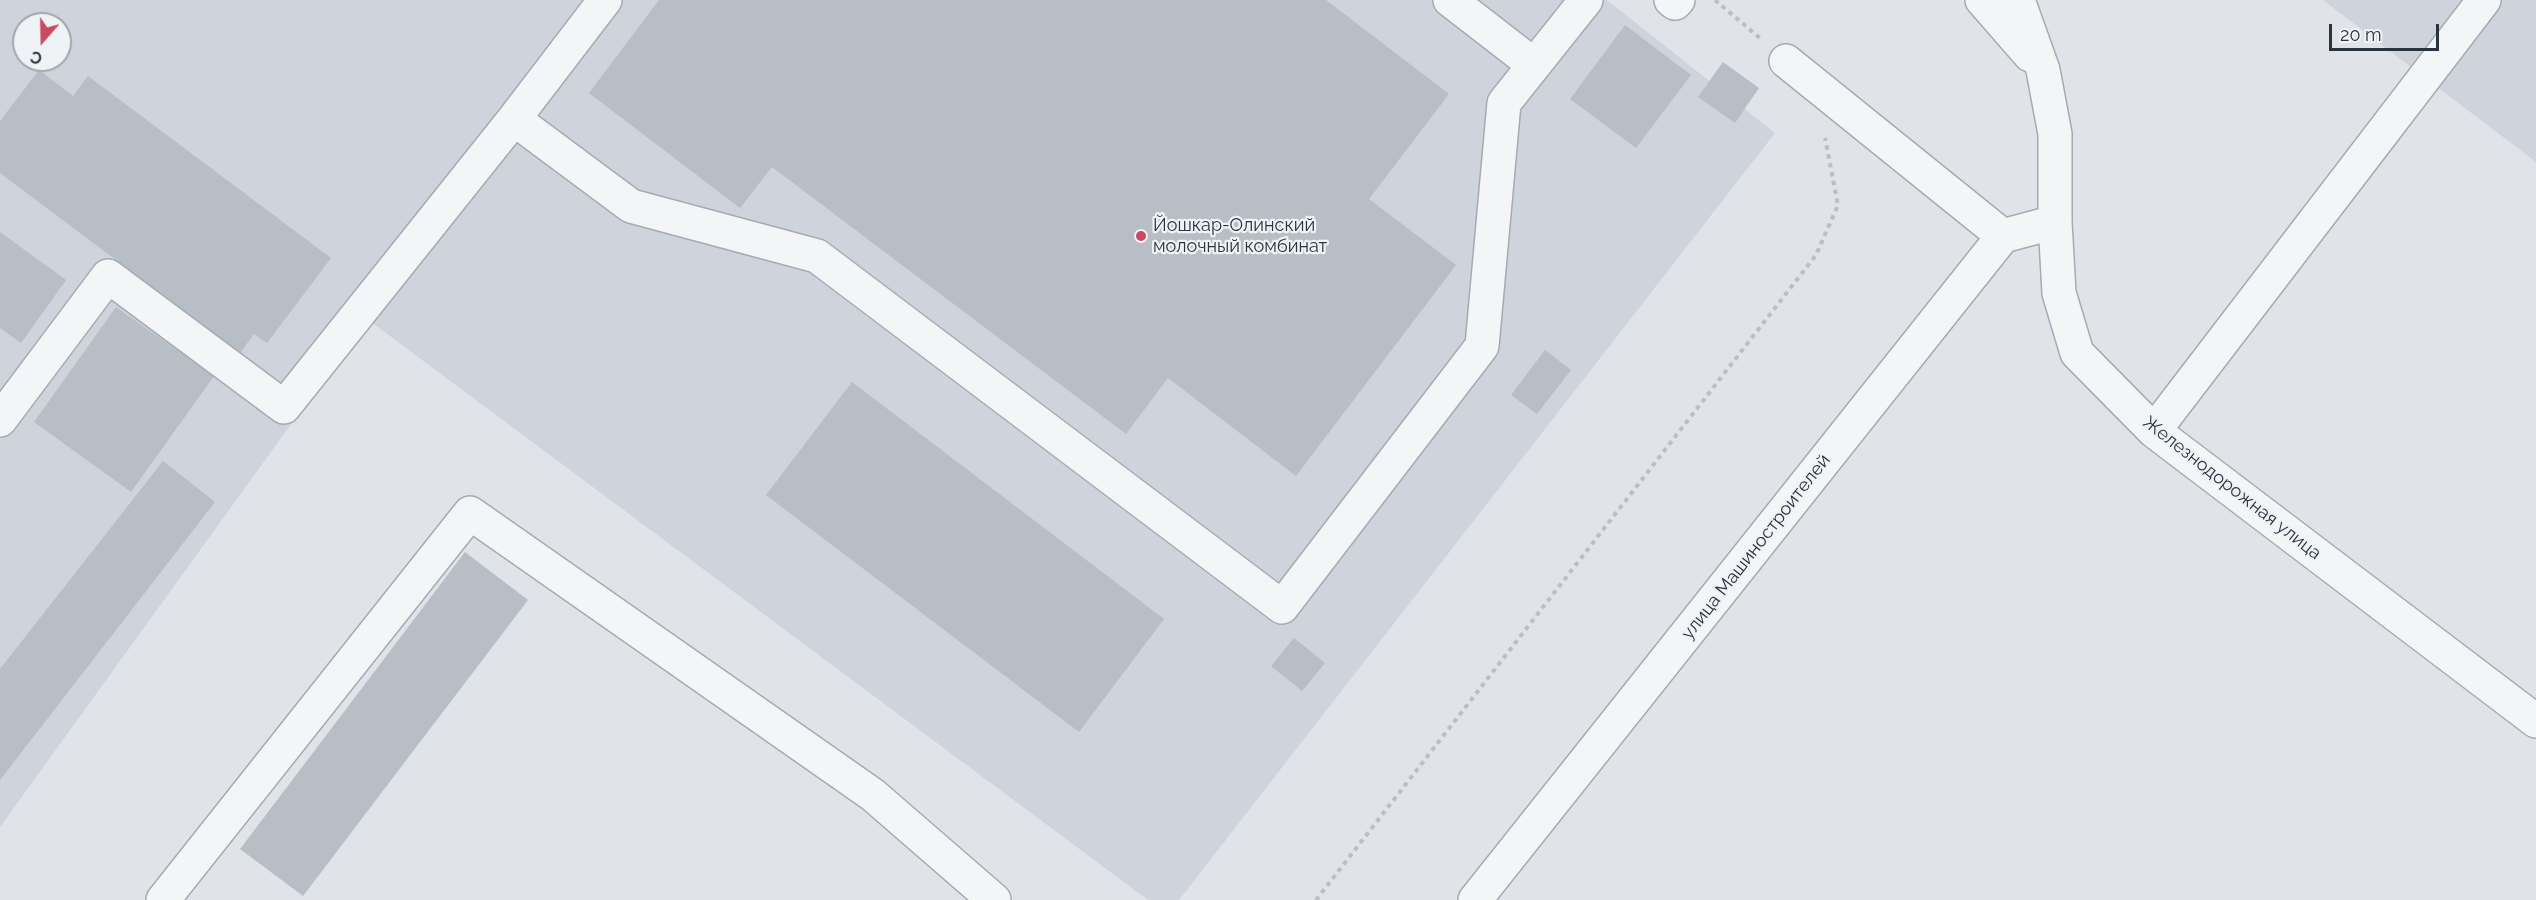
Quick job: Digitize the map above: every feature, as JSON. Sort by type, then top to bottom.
[{"type":"street","points":[[0,420],[108,276],[284,407],[514,119],[605,0]]},
{"type":"street","points":[[1450,0],[1534,65]]},
{"type":"street","points":[[514,119],[631,206],[817,256],[1282,607],[1482,346],[1504,103],[1586,0]]},
{"type":"street","points":[[1671,0],[1675,3],[1678,0]]},
{"type":"street","points":[[1982,0],[2043,70]]},
{"type":"street","name":"Железнодорожная улица","points":[[2018,0],[2043,70],[2055,134],[2055,222],[2059,293],[2077,353],[2154,431],[2536,721]]},
{"type":"street","points":[[2154,431],[2484,0]]},
{"type":"street","points":[[1786,60],[2003,236],[2055,222]]},
{"type":"street","name":"улица Машиностроителей","points":[[1475,900],[2003,236]]},
{"type":"street","points":[[163,900],[470,513],[873,795],[994,900]]},
{"type":"path","points":[[1715,0],[1786,60]]},
{"type":"path","points":[[1316,900],[1816,255],[1838,205],[1824,129]]},
{"type":"shaded area","points":[[0,0],[1607,0],[1775,133],[1179,900],[1148,900],[367,319],[0,827]]},
{"type":"shaded area","points":[[2323,0],[2536,0],[2536,162],[2424,77]]},
{"type":"building","name":"Йошкар-Олинский молочный комбинат","points":[[659,0],[1326,0],[1449,94],[1369,199],[1456,265],[1296,476],[1168,378],[1126,434],[772,167],[740,208],[589,93]]},
{"type":"building","points":[[1625,25],[1691,75],[1636,148],[1570,99]]},
{"type":"building","points":[[1723,62],[1759,88],[1735,123],[1698,97]]},
{"type":"building","points":[[37,72],[42,72],[73,96],[88,76],[331,258],[267,343],[254,334],[240,353],[0,173],[0,121]]},
{"type":"building","points":[[0,232],[66,280],[21,343],[0,328]]},
{"type":"building","points":[[116,307],[214,376],[131,492],[34,422]]},
{"type":"building","points":[[1545,350],[1571,370],[1537,414],[1511,395]]},
{"type":"building","points":[[852,382],[1164,619],[1079,732],[766,495]]},
{"type":"building","points":[[163,461],[215,502],[0,780],[0,669]]},
{"type":"building","points":[[465,552],[528,600],[303,896],[240,849]]},
{"type":"building","points":[[1294,638],[1325,663],[1302,691],[1271,666]]},
{"type":"place","name":"Йошкар-Олинский молочный комбинат","points":[[1141,236]]}]
